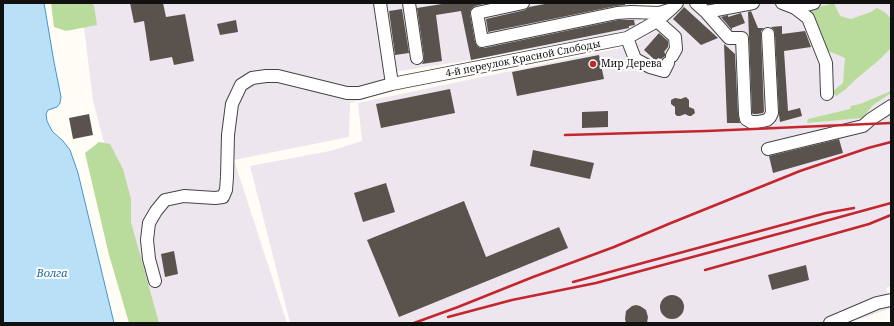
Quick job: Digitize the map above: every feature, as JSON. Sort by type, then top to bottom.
[{"type":"street","points":[[380,3],[392,84]]},
{"type":"street","points":[[410,3],[417,58]]},
{"type":"street","points":[[523,3],[475,8],[482,41],[616,8],[631,12],[659,13],[674,6]]},
{"type":"street","points":[[696,3],[729,38],[742,38],[745,114],[746,119],[751,122],[767,120],[772,113],[768,34]]},
{"type":"street","points":[[706,12],[753,3]]},
{"type":"street","points":[[782,3],[795,8],[808,18],[826,63],[827,94]]},
{"type":"street","points":[[795,8],[814,3]]},
{"type":"street","name":"4-й переулок Красной Слободы","points":[[155,281],[149,259],[147,240],[149,223],[165,200],[184,196],[215,198],[223,197],[226,190],[228,135],[232,104],[241,85],[252,78],[278,76],[320,85],[347,93],[359,93],[392,84],[628,38],[657,21],[674,6]]},
{"type":"street","points":[[628,38],[635,59],[664,71],[676,49],[675,37],[657,21]]},
{"type":"street","points":[[768,150],[863,126],[891,106]]},
{"type":"street","points":[[830,323],[877,303],[891,300]]},
{"type":"shaded area","points":[[81,3],[375,3],[387,82],[366,85],[366,99],[350,103],[349,137],[234,160],[287,323],[152,323],[93,101]]},
{"type":"shaded area","points":[[382,3],[637,3],[642,24],[620,33],[465,61],[393,72]]},
{"type":"shaded area","points":[[684,3],[891,3],[891,286],[886,288],[891,308],[849,323],[290,323],[250,166],[330,151],[362,141],[358,103],[630,46],[664,25]]},
{"type":"green space","points":[[51,3],[92,3],[94,6],[97,25],[66,31],[54,27]]},
{"type":"green space","points":[[834,3],[840,16],[851,19],[871,12],[877,8],[886,13],[891,19],[891,48],[846,89],[836,96],[832,92],[843,83],[845,58],[824,49],[806,11]]},
{"type":"green space","points":[[891,91],[891,93],[873,105],[862,118],[807,123],[808,119],[850,109],[851,106],[860,104]]},
{"type":"green space","points":[[99,142],[110,144],[123,169],[131,199],[131,222],[159,323],[129,323],[109,255],[85,153]]},
{"type":"water","name":"Волга","points":[[3,3],[44,3],[61,97],[60,103],[57,107],[48,110],[46,114],[47,121],[52,131],[70,150],[78,173],[114,323],[3,323]]},
{"type":"building","points":[[130,3],[163,3],[166,17],[185,14],[194,61],[174,65],[172,57],[150,61],[144,21],[134,23]]},
{"type":"building","points":[[448,3],[488,3],[475,6],[470,11],[475,42],[480,48],[618,20],[634,20],[635,25],[629,26],[629,28],[471,60],[461,11],[436,15],[442,61],[422,64],[424,57],[417,8]]},
{"type":"building","points":[[550,3],[625,3],[625,5],[488,32],[486,19],[525,10],[529,7]]},
{"type":"building","points":[[684,7],[718,38],[701,45],[673,19]]},
{"type":"building","points":[[402,9],[409,53],[395,55],[389,11]]},
{"type":"building","points":[[751,11],[758,28],[764,28],[761,31],[761,34],[764,111],[763,113],[757,114],[752,113],[748,12]]},
{"type":"building","points":[[741,13],[745,23],[732,28],[732,30],[721,17],[728,15],[728,17]]},
{"type":"building","points":[[236,20],[238,32],[220,35],[217,24]]},
{"type":"building","points":[[782,26],[782,34],[805,31],[811,47],[784,51],[788,111],[800,108],[802,116],[780,122],[775,34],[771,27]]},
{"type":"building","points":[[659,33],[668,41],[668,47],[664,52],[665,56],[661,59],[658,58],[656,61],[644,50]]},
{"type":"building","points":[[724,44],[735,54],[738,114],[740,123],[727,123]]},
{"type":"building","points":[[599,55],[604,79],[517,96],[512,72]]},
{"type":"building","points":[[450,89],[455,113],[381,128],[376,104]]},
{"type":"building","points":[[686,97],[689,100],[689,107],[694,109],[695,113],[691,116],[685,114],[677,116],[675,114],[675,107],[671,104],[671,100]]},
{"type":"building","points":[[608,111],[608,127],[582,128],[582,112]]},
{"type":"building","points":[[89,114],[93,135],[73,139],[69,118]]},
{"type":"building","points":[[839,139],[843,153],[773,173],[769,156]]},
{"type":"building","points":[[533,150],[594,163],[590,179],[530,166]]},
{"type":"building","points":[[386,183],[395,212],[363,222],[354,193]]},
{"type":"building","points":[[464,201],[486,257],[559,227],[568,248],[399,317],[367,240]]},
{"type":"building","points":[[174,251],[178,274],[165,277],[161,254]]},
{"type":"building","points":[[806,265],[809,280],[772,290],[768,275]]},
{"type":"building","points":[[672,295],[677,296],[683,302],[683,312],[677,318],[672,319],[667,318],[661,312],[660,307],[661,302],[667,296]]},
{"type":"building","points":[[636,305],[646,310],[648,317],[647,323],[626,323],[626,311],[632,306]]},
{"type":"railway","points":[[565,135],[707,131],[891,123]]},
{"type":"railway","points":[[414,323],[614,247],[800,171],[868,148],[891,142]]},
{"type":"railway","points":[[448,317],[512,300],[596,283],[891,203]]},
{"type":"railway","points":[[573,282],[826,213],[854,208]]},
{"type":"railway","points":[[705,270],[869,224],[891,215]]},
{"type":"place","name":"Мир Дерева","points":[[593,64]]}]
